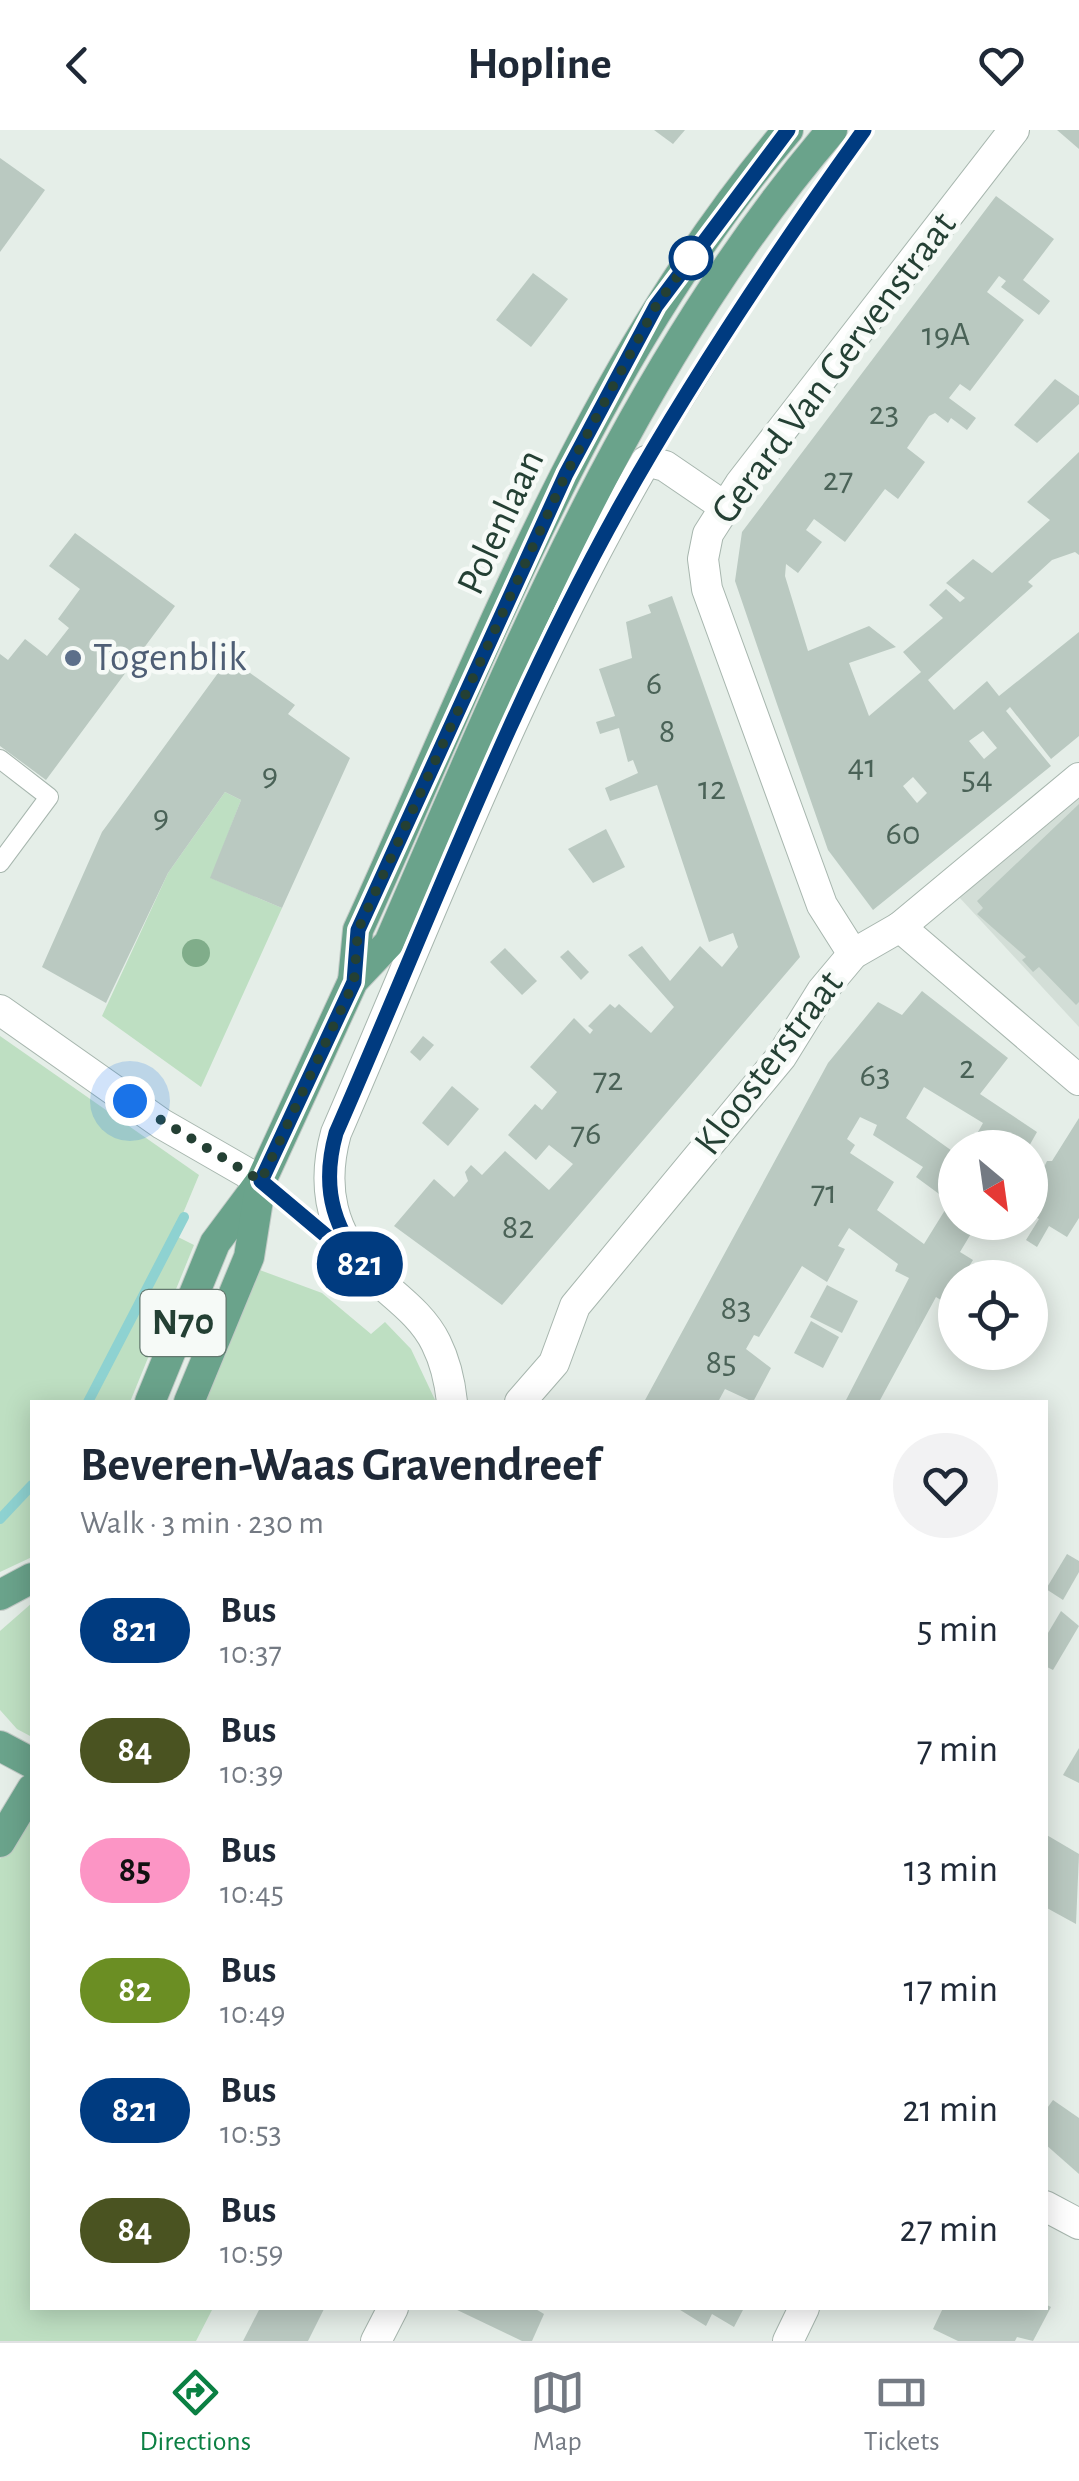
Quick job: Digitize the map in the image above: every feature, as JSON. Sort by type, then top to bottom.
[{"type":"main road","name":"Polenlaan","points":[[354,982],[358,930],[566,474],[656,306],[788,130]]},
{"type":"main road","name":"Polenlaan","points":[[190,1400],[249,1258],[261,1181],[354,982],[389,944],[545,586],[594,490],[706,296],[792,176],[832,130]]},
{"type":"main road","name":"N70","points":[[151,1400],[215,1243],[261,1181]]},
{"type":"main road","points":[[0,1595],[30,1579]]},
{"type":"main road","points":[[0,1746],[30,1762]]},
{"type":"main road","points":[[0,1842],[30,1792]]},
{"type":"street","name":"Gerard Van Gervenstraat","points":[[853,954],[822,905],[715,620],[703,559],[708,534],[725,508],[1014,130]]},
{"type":"street","points":[[451,1400],[436,1342],[412,1310],[374,1276],[336,1224],[328,1195],[327,1166],[336,1133],[505,741],[571,602],[646,462],[665,466],[725,508]]},
{"type":"street","name":"Kloosterstraat","points":[[522,1400],[554,1362],[575,1306],[781,1057],[822,991],[853,954],[900,927],[1079,778]]},
{"type":"street","points":[[900,927],[1079,1080]]},
{"type":"street","points":[[0,1010],[162,1124],[261,1181]]},
{"type":"street","points":[[1048,2208],[1079,2224]]},
{"type":"street","points":[[376,2341],[392,2310]]},
{"type":"street","points":[[788,2341],[803,2310]]},
{"type":"lane","points":[[646,462],[760,277],[864,130]]},
{"type":"lane","points":[[0,759],[49,796],[0,864]]},
{"type":"lane","points":[[261,1181],[374,1276]]},
{"type":"shaded area","points":[[1079,787],[1079,1027],[959,897]]},
{"type":"green space","points":[[225,792],[241,800],[211,878],[282,908],[201,1087],[102,1016],[168,873]]},
{"type":"green space","points":[[0,1036],[199,1175],[174,1235],[194,1245],[131,1400],[30,1400],[30,1558],[0,1572]]},
{"type":"green space","points":[[257,1269],[322,1293],[371,1334],[385,1322],[411,1349],[435,1400],[200,1400]]},
{"type":"green space","points":[[30,1605],[30,1736],[17,1729],[0,1710],[0,1631]]},
{"type":"green space","points":[[30,1811],[30,2310],[212,2310],[196,2341],[0,2341],[0,1859]]},
{"type":"building","points":[[654,130],[685,130],[673,144]]},
{"type":"building","points":[[1057,130],[1079,130],[1079,149]]},
{"type":"building","points":[[0,158],[45,190],[0,252]]},
{"type":"building","points":[[996,196],[1054,239],[1023,280],[1050,301],[1039,315],[1001,287],[1006,281],[999,276],[987,292],[1024,320],[970,391],[960,384],[949,398],[976,418],[967,430],[951,418],[948,423],[935,413],[929,416],[907,448],[925,462],[898,499],[885,489],[845,542],[814,519],[806,530],[822,542],[798,573],[786,564],[785,576],[808,651],[869,626],[896,647],[849,663],[869,716],[921,672],[903,652],[943,618],[929,605],[946,589],[960,602],[965,598],[946,583],[973,559],[992,573],[1050,520],[1027,502],[1079,452],[1079,555],[1075,552],[1052,560],[1028,582],[1033,586],[928,680],[954,710],[987,681],[999,696],[1079,632],[1079,736],[1051,759],[1010,707],[1006,711],[1051,766],[873,910],[828,850],[777,704],[735,581],[742,532]],"holes":[[[983,731],[997,748],[984,759],[969,741]],[[913,777],[927,793],[917,803],[903,786]]]},
{"type":"building","points":[[533,273],[568,299],[531,347],[496,320]]},
{"type":"building","points":[[1055,379],[1079,396],[1079,404],[1037,443],[1014,425]]},
{"type":"building","name":"Togenblik","points":[[75,533],[175,606],[46,780],[0,746],[0,654],[8,660],[25,639],[47,656],[69,628],[58,619],[80,589],[49,566]]},
{"type":"building","points":[[672,596],[800,957],[502,1305],[394,1226],[434,1179],[454,1197],[468,1181],[465,1172],[471,1165],[482,1175],[505,1151],[549,1190],[573,1164],[549,1145],[536,1160],[508,1135],[535,1104],[542,1110],[557,1092],[530,1067],[574,1018],[590,1034],[593,1030],[588,1026],[610,1004],[615,1008],[619,1004],[651,1033],[674,1007],[628,955],[642,946],[670,981],[700,946],[722,967],[738,947],[733,933],[709,942],[657,785],[610,801],[605,788],[638,773],[633,760],[628,762],[619,728],[600,734],[596,722],[615,716],[599,669],[632,658],[626,622],[651,613],[648,605]]},
{"type":"building","points":[[229,658],[295,705],[288,714],[350,758],[282,908],[210,878],[241,800],[225,792],[168,873],[106,1003],[42,967],[102,832]]},
{"type":"building","points":[[1079,804],[1076,1005],[1039,967],[1033,972],[1022,960],[1026,957],[977,914],[983,908],[977,901]]},
{"type":"building","points":[[606,829],[625,867],[593,883],[568,849]]},
{"type":"building","points":[[505,948],[537,981],[522,995],[490,962]]},
{"type":"building","points":[[568,950],[589,972],[581,980],[560,957]]},
{"type":"building","points":[[922,991],[1008,1058],[980,1094],[1034,1130],[979,1130],[983,1123],[924,1087],[906,1118],[938,1141],[938,1193],[916,1177],[923,1167],[873,1135],[877,1125],[860,1117],[847,1139],[855,1145],[850,1153],[894,1182],[877,1210],[924,1244],[938,1221],[938,1240],[967,1240],[960,1252],[973,1260],[938,1260],[938,1298],[880,1400],[846,1400],[909,1278],[895,1271],[898,1264],[849,1228],[838,1246],[845,1249],[827,1282],[802,1266],[759,1337],[754,1335],[746,1349],[771,1368],[754,1400],[725,1389],[719,1400],[645,1400],[828,1063],[878,1002],[902,1015]]},
{"type":"building","points":[[423,1036],[434,1045],[420,1061],[410,1052]]},
{"type":"building","points":[[452,1086],[479,1109],[448,1146],[422,1123]]},
{"type":"building","points":[[1079,1118],[1079,1218],[1067,1237],[1048,1228],[1048,1161],[1052,1161]]},
{"type":"building","points":[[827,1285],[858,1301],[842,1333],[810,1317]]},
{"type":"building","points":[[811,1321],[839,1337],[823,1368],[794,1353]]},
{"type":"building","points":[[1067,1554],[1079,1561],[1079,1572],[1063,1600],[1048,1590]]},
{"type":"building","points":[[1061,1611],[1079,1626],[1053,1670],[1048,1668],[1048,1633]]},
{"type":"building","points":[[1079,1748],[1079,1783],[1063,1775]]},
{"type":"building","points":[[1048,1836],[1079,1854],[1076,1924],[1048,1909]]},
{"type":"building","points":[[1053,2100],[1079,2118],[1079,2174],[1048,2147],[1048,2107]]},
{"type":"building","points":[[1051,2307],[1033,2341],[1017,2337],[1015,2341],[958,2341],[933,2329],[942,2310]]},
{"type":"building","points":[[259,2310],[324,2310],[308,2341],[243,2341]]},
{"type":"building","points":[[457,2310],[537,2310],[544,2314],[532,2341],[522,2341]]},
{"type":"building","points":[[680,2310],[743,2310],[734,2327],[712,2314],[706,2326]]},
{"type":"waterway","points":[[89,1400],[184,1217]]},
{"type":"waterway","points":[[0,1519],[30,1487]]},
{"type":"bus line","name":"821","points":[[788,130],[656,306],[566,474],[358,930],[354,982],[261,1181],[374,1276],[354,1255],[336,1224],[328,1195],[327,1166],[336,1133],[505,741],[620,506],[710,354],[864,130]]},
{"type":"place","name":"Togenblik","points":[[73,658]]},
{"type":"route","points":[[130,1101],[261,1181],[354,982],[358,930],[566,474],[656,306],[699,247],[691,258]]}]
